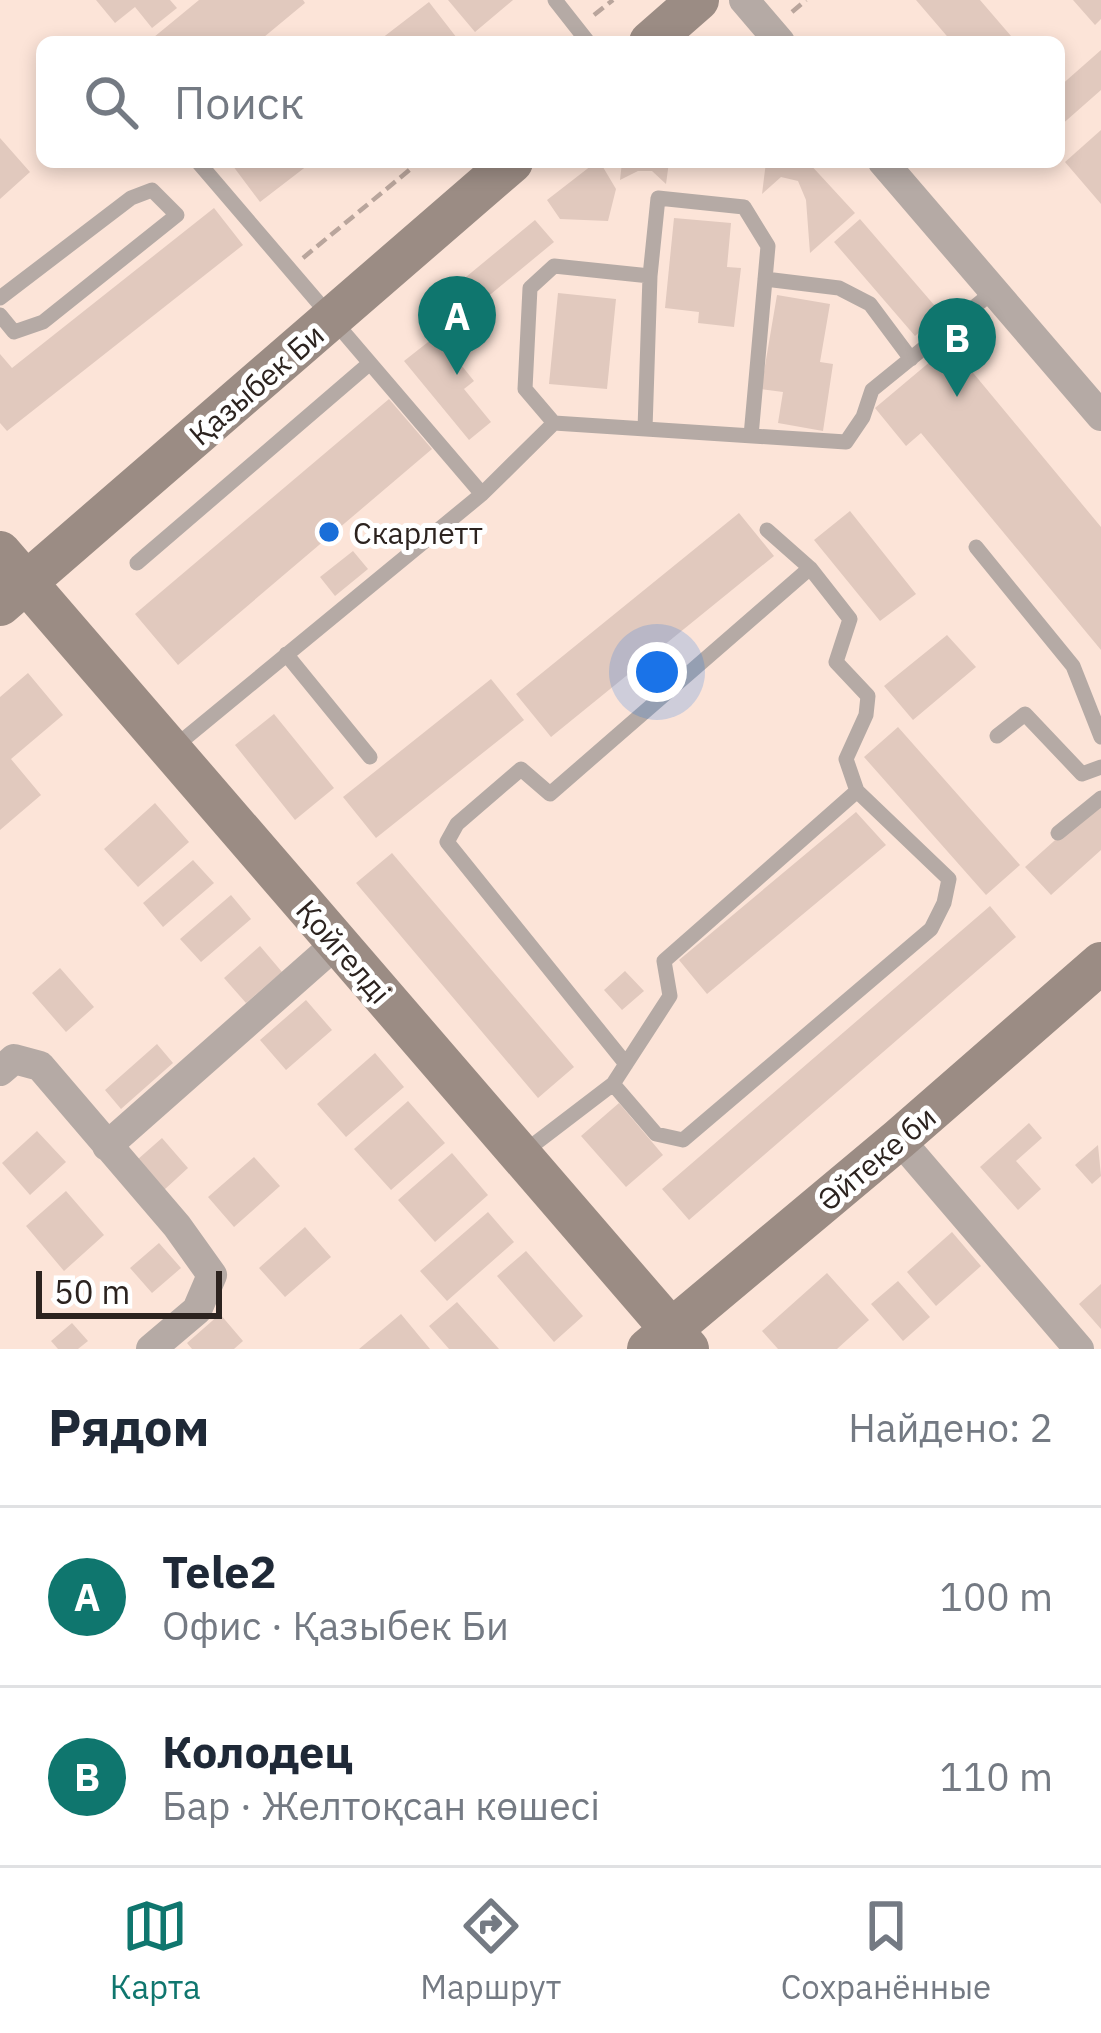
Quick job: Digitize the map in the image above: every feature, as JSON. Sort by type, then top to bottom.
[{"type":"street","points":[[657,36],[698,0]]},
{"type":"street","points":[[744,0],[775,36]]},
{"type":"street","name":"Қазыбек Би","points":[[9,580],[331,319],[505,168]]},
{"type":"street","points":[[888,168],[1101,416]]},
{"type":"street","name":"Қойгелді","points":[[9,580],[170,750],[522,1154],[669,1342]]},
{"type":"street","points":[[106,1146],[337,943]]},
{"type":"street","name":"Әйтеке би","points":[[669,1342],[1101,963]]},
{"type":"street","points":[[0,1071],[14,1059],[40,1066],[177,1226],[212,1275],[197,1310],[151,1349]]},
{"type":"street","points":[[899,1139],[1079,1349]]},
{"type":"lane","points":[[555,0],[583,36]]},
{"type":"lane","points":[[203,168],[482,494]]},
{"type":"lane","points":[[0,298],[131,197],[152,190],[177,215],[43,322],[14,332],[0,315]]},
{"type":"lane","points":[[645,429],[650,276],[658,198],[744,208],[768,246],[751,436]]},
{"type":"lane","points":[[650,276],[554,266],[530,288],[525,389],[554,423],[846,442],[863,417],[872,390],[994,291]]},
{"type":"lane","points":[[765,279],[839,288],[870,304],[911,359]]},
{"type":"lane","points":[[137,563],[370,363]]},
{"type":"lane","points":[[170,750],[482,494],[554,423]]},
{"type":"lane","points":[[613,1084],[656,1134],[683,1140],[931,928],[944,903],[949,879],[857,790],[846,759],[866,716],[868,696],[836,662],[850,619],[810,568],[766,530]]},
{"type":"lane","points":[[976,548],[1073,666],[1101,737]]},
{"type":"lane","points":[[626,1064],[447,842],[457,824],[521,769],[550,794],[810,568]]},
{"type":"lane","points":[[286,654],[370,758]]},
{"type":"lane","points":[[997,736],[1025,715],[1082,774],[1101,767]]},
{"type":"lane","points":[[522,1154],[613,1084],[670,996],[664,961],[857,790]]},
{"type":"lane","points":[[1058,833],[1101,798]]},
{"type":"path","points":[[290,270],[411,168]]},
{"type":"building","points":[[96,0],[170,0],[177,8],[152,28],[135,7],[115,23]]},
{"type":"building","points":[[199,0],[305,3],[265,36],[155,36]]},
{"type":"building","points":[[448,0],[513,0],[475,32]]},
{"type":"building","points":[[916,0],[980,0],[1011,36],[947,36]]},
{"type":"building","points":[[1073,0],[1101,0],[1101,19],[1095,25]]},
{"type":"building","points":[[429,2],[455,36],[385,36]]},
{"type":"building","points":[[1101,50],[1101,90],[1065,122],[1065,82]]},
{"type":"building","points":[[1101,130],[1101,204],[1065,162]]},
{"type":"building","points":[[0,138],[30,172],[0,199]]},
{"type":"building","points":[[234,168],[304,168],[260,202]]},
{"type":"building","points":[[588,168],[604,168],[616,189],[608,221],[560,219],[547,200]]},
{"type":"building","points":[[621,168],[668,168],[666,184],[652,171],[638,171],[620,180]]},
{"type":"building","points":[[765,168],[814,168],[855,213],[810,253],[806,200],[798,181],[781,177],[762,194]]},
{"type":"building","points":[[214,208],[243,245],[7,431],[0,423],[0,354],[12,368]]},
{"type":"building","points":[[674,218],[731,223],[727,267],[741,268],[734,327],[698,323],[699,312],[665,308]]},
{"type":"building","points":[[860,219],[941,313],[915,336],[834,242]]},
{"type":"building","points":[[535,220],[554,242],[445,332],[426,310]]},
{"type":"building","points":[[558,293],[616,299],[607,389],[549,384]]},
{"type":"building","points":[[777,295],[830,304],[820,362],[833,364],[823,431],[778,423],[783,392],[761,389]]},
{"type":"building","points":[[437,335],[474,381],[464,389],[491,422],[469,440],[404,361]]},
{"type":"building","points":[[950,345],[1101,527],[1101,650],[921,433],[906,446],[875,408]]},
{"type":"building","points":[[389,399],[432,449],[178,665],[135,614]]},
{"type":"building","points":[[850,511],[916,594],[880,621],[814,540]]},
{"type":"building","points":[[739,513],[774,556],[551,737],[516,694]]},
{"type":"building","points":[[353,551],[368,569],[335,596],[320,577]]},
{"type":"building","points":[[947,635],[976,667],[913,720],[884,686]]},
{"type":"building","points":[[28,673],[63,715],[11,759],[41,795],[0,830],[0,697]]},
{"type":"building","points":[[491,679],[524,720],[376,838],[343,797]]},
{"type":"building","points":[[274,714],[334,788],[295,820],[235,745]]},
{"type":"building","points":[[898,727],[1020,865],[986,895],[864,757]]},
{"type":"building","points":[[1101,799],[1101,850],[1051,895],[1025,867]]},
{"type":"building","points":[[155,803],[189,842],[138,887],[104,849]]},
{"type":"building","points":[[856,812],[886,845],[707,994],[679,960]]},
{"type":"building","points":[[392,853],[574,1067],[538,1098],[356,883]]},
{"type":"building","points":[[193,860],[214,883],[163,927],[143,903]]},
{"type":"building","points":[[231,895],[251,919],[201,962],[180,939]]},
{"type":"building","points":[[990,906],[1016,937],[689,1220],[662,1189]]},
{"type":"building","points":[[260,946],[282,972],[246,1003],[224,978]]},
{"type":"building","points":[[60,968],[94,1007],[66,1032],[32,993]]},
{"type":"building","points":[[625,971],[644,991],[622,1010],[604,990]]},
{"type":"building","points":[[306,1000],[332,1030],[286,1070],[260,1040]]},
{"type":"building","points":[[157,1044],[173,1063],[121,1109],[105,1090]]},
{"type":"building","points":[[375,1053],[404,1087],[346,1137],[317,1104]]},
{"type":"building","points":[[408,1101],[445,1143],[391,1190],[354,1149]]},
{"type":"building","points":[[619,1103],[663,1155],[626,1187],[581,1136]]},
{"type":"building","points":[[1029,1123],[1042,1138],[1016,1161],[1041,1189],[1018,1210],[980,1167]]},
{"type":"building","points":[[37,1131],[66,1162],[30,1195],[2,1163]]},
{"type":"building","points":[[162,1138],[188,1168],[164,1190],[137,1160]]},
{"type":"building","points":[[1098,1145],[1101,1176],[1092,1184],[1075,1165]]},
{"type":"building","points":[[452,1153],[488,1195],[435,1242],[398,1200]]},
{"type":"building","points":[[254,1157],[280,1186],[234,1227],[208,1197]]},
{"type":"building","points":[[66,1191],[104,1235],[64,1271],[26,1226]]},
{"type":"building","points":[[488,1212],[514,1242],[447,1301],[420,1271]]},
{"type":"building","points":[[305,1227],[331,1257],[285,1297],[259,1268]]},
{"type":"building","points":[[952,1232],[981,1266],[936,1306],[907,1272]]},
{"type":"building","points":[[159,1243],[181,1268],[152,1293],[130,1268]]},
{"type":"building","points":[[526,1251],[583,1316],[554,1342],[497,1276]]},
{"type":"building","points":[[827,1273],[869,1320],[837,1349],[778,1349],[762,1331]]},
{"type":"building","points":[[898,1281],[930,1317],[903,1341],[871,1304]]},
{"type":"building","points":[[1101,1284],[1101,1329],[1079,1304]]},
{"type":"building","points":[[457,1302],[499,1349],[449,1349],[429,1326]]},
{"type":"building","points":[[220,1314],[243,1341],[234,1349],[192,1349],[187,1343]]},
{"type":"building","points":[[401,1314],[430,1349],[359,1349]]},
{"type":"building","points":[[72,1323],[88,1341],[78,1349],[58,1349],[51,1341]]},
{"type":"place","name":"Tele2","points":[[457,375]]},
{"type":"place","name":"Колодец","points":[[957,397]]},
{"type":"place","name":"Скарлетт","points":[[329,532]]}]
